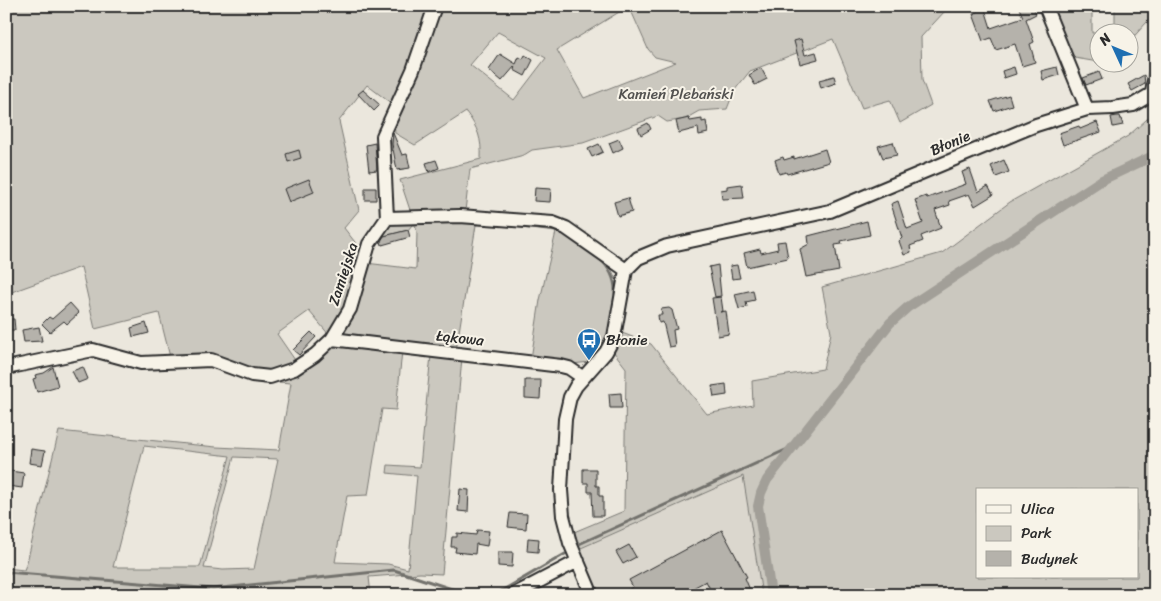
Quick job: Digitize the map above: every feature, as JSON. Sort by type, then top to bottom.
[{"type":"street","points":[[435,6],[413,70],[384,136],[387,218],[460,216],[553,223],[566,228],[626,270],[614,337],[606,352],[582,377],[570,396],[567,407],[561,490],[565,527],[592,595]]},
{"type":"street","points":[[1046,6],[1087,109]]},
{"type":"street","points":[[1153,92],[1155,75]]},
{"type":"street","name":"Błonie","points":[[626,270],[638,258],[653,250],[830,211],[1036,125],[1087,109],[1133,105],[1153,92]]},
{"type":"street","name":"Zamiejska","points":[[6,368],[93,350],[141,363],[211,360],[252,375],[270,377],[286,373],[305,362],[332,339],[355,296],[369,244],[387,218]]},
{"type":"street","name":"Łąkowa","points":[[332,339],[561,366],[569,368],[582,377]]},
{"type":"street","points":[[513,595],[578,561]]},
{"type":"shaded area","points":[[743,476],[762,595],[599,595],[581,548]]},
{"type":"green space","name":"Kamień Plebański","points":[[6,6],[629,6],[945,6],[945,11],[921,37],[922,80],[931,105],[900,123],[890,100],[862,108],[833,39],[750,71],[734,91],[727,109],[699,111],[685,119],[667,122],[658,116],[583,143],[532,150],[524,155],[470,169],[465,211],[411,213],[400,180],[481,159],[481,145],[478,134],[474,123],[466,112],[415,145],[395,133],[392,104],[367,85],[339,121],[359,210],[344,228],[358,246],[358,262],[352,300],[330,336],[309,311],[277,334],[297,363],[333,343],[402,351],[396,410],[382,409],[368,495],[347,496],[335,562],[388,564],[408,569],[417,476],[387,473],[388,465],[420,467],[431,355],[462,358],[442,574],[420,573],[369,577],[371,595],[6,595],[6,568],[24,570],[27,562],[59,431],[216,447],[279,450],[291,383],[266,381],[221,366],[172,365],[159,313],[95,329],[81,267],[6,294]],"holes":[[[629,6],[648,49],[655,57],[676,62],[584,98],[557,50]],[[498,32],[546,58],[514,100],[470,65]],[[144,446],[230,456],[200,567],[113,567]],[[234,457],[278,459],[254,569],[223,570],[204,568]]]},
{"type":"green space","points":[[1049,6],[1092,6],[1092,22],[1088,22],[1088,60],[1069,57]]},
{"type":"green space","points":[[1115,6],[1155,6],[1155,13],[1138,32],[1138,22],[1115,22]]},
{"type":"green space","points":[[1155,112],[1155,595],[762,595],[743,476],[581,548],[574,532],[624,511],[626,368],[613,351],[622,333],[651,344],[707,414],[753,405],[752,381],[823,369],[831,333],[822,287],[942,253],[1010,202],[1128,136]]},
{"type":"green space","points":[[450,218],[554,227],[610,266],[618,284],[609,340],[590,362],[572,364],[531,359],[540,300],[556,232],[496,225],[476,225],[456,351],[337,337],[366,263],[416,269],[417,232],[415,225],[412,225],[408,230],[380,237],[386,226],[395,222]]},
{"type":"building","points":[[975,6],[984,6],[991,28],[1023,17],[1018,6],[1033,6],[1036,14],[1026,19],[1034,42],[1030,44],[1035,62],[1022,66],[1015,44],[996,50],[991,38],[983,41],[973,14],[978,12]]},
{"type":"building","points":[[801,39],[805,55],[816,52],[818,59],[800,64],[794,41]]},
{"type":"building","points":[[500,54],[516,64],[519,57],[523,59],[525,55],[533,60],[525,76],[514,70],[515,66],[502,81],[489,70]]},
{"type":"building","points":[[1014,67],[1016,74],[1004,78],[1002,71]]},
{"type":"building","points":[[1057,67],[1059,75],[1043,80],[1041,71]]},
{"type":"building","points":[[761,68],[767,79],[755,85],[749,75]]},
{"type":"building","points":[[1099,72],[1102,79],[1086,85],[1083,78]]},
{"type":"building","points":[[1144,75],[1145,84],[1132,91],[1128,84]]},
{"type":"building","points":[[834,76],[836,83],[821,88],[819,80]]},
{"type":"building","points":[[363,90],[380,105],[374,111],[358,94]]},
{"type":"building","points":[[1009,95],[1012,105],[994,111],[990,101]]},
{"type":"building","points":[[1120,116],[1123,125],[1113,127],[1111,117]]},
{"type":"building","points":[[689,118],[690,121],[702,119],[702,122],[706,121],[708,133],[699,135],[698,128],[679,133],[676,121]]},
{"type":"building","points":[[1097,122],[1101,132],[1063,145],[1059,133],[1079,126],[1080,129]]},
{"type":"building","points":[[648,123],[651,129],[641,135],[638,128]]},
{"type":"building","points":[[393,133],[402,155],[407,154],[410,168],[397,170],[392,144]]},
{"type":"building","points":[[619,139],[623,148],[613,153],[609,143]]},
{"type":"building","points":[[893,142],[897,155],[883,158],[878,146]]},
{"type":"building","points":[[375,143],[377,170],[369,171],[366,145]]},
{"type":"building","points":[[599,144],[603,152],[592,157],[588,149]]},
{"type":"building","points":[[825,149],[829,162],[787,174],[786,172],[779,174],[775,160],[783,157],[784,160],[794,157],[794,159]]},
{"type":"building","points":[[299,150],[301,158],[288,162],[286,154]]},
{"type":"building","points":[[436,160],[439,168],[429,172],[426,163]]},
{"type":"building","points":[[1004,160],[1009,172],[996,177],[991,166]]},
{"type":"building","points":[[970,169],[978,192],[988,186],[993,195],[975,206],[969,194],[949,201],[950,205],[935,210],[941,228],[921,236],[923,241],[910,246],[911,252],[904,255],[899,241],[902,238],[891,204],[898,201],[907,229],[923,223],[915,200],[926,196],[927,198],[966,184],[962,172]]},
{"type":"building","points":[[309,179],[314,192],[289,202],[284,189]]},
{"type":"building","points":[[742,184],[744,198],[722,199],[721,190],[727,189],[727,186]]},
{"type":"building","points":[[365,188],[376,188],[376,200],[365,200]]},
{"type":"building","points":[[535,188],[551,189],[550,202],[534,201]]},
{"type":"building","points":[[628,198],[632,212],[618,216],[614,202]]},
{"type":"building","points":[[867,221],[870,235],[841,241],[842,244],[835,245],[839,271],[806,277],[800,249],[809,244],[808,236]]},
{"type":"building","points":[[408,230],[410,237],[382,245],[381,241],[384,236]]},
{"type":"building","points":[[785,241],[788,258],[747,267],[744,253],[760,249],[761,253],[778,249],[777,242]]},
{"type":"building","points":[[718,265],[721,296],[715,297],[709,267]]},
{"type":"building","points":[[737,265],[740,278],[732,279],[730,266]]},
{"type":"building","points":[[753,290],[755,300],[746,302],[747,307],[739,309],[735,294]]},
{"type":"building","points":[[721,297],[723,311],[720,312],[726,311],[729,334],[718,336],[712,298]]},
{"type":"building","points":[[70,303],[79,313],[67,324],[64,321],[50,332],[42,324],[49,317],[52,319]]},
{"type":"building","points":[[669,308],[672,310],[677,329],[673,330],[675,346],[669,347],[663,322],[659,323],[658,315],[662,315],[661,309]]},
{"type":"building","points":[[6,319],[14,319],[15,330],[6,330]]},
{"type":"building","points":[[146,323],[149,333],[133,337],[131,328]]},
{"type":"building","points":[[39,327],[42,341],[24,342],[22,330]]},
{"type":"building","points":[[311,332],[316,337],[299,355],[293,350]]},
{"type":"building","points":[[53,367],[58,386],[37,392],[33,379],[36,378],[35,375],[44,373]]},
{"type":"building","points":[[83,367],[88,379],[78,383],[72,371]]},
{"type":"building","points":[[525,380],[541,380],[540,399],[525,398]]},
{"type":"building","points":[[726,384],[727,395],[714,397],[712,386]]},
{"type":"building","points":[[621,393],[622,408],[610,408],[609,394]]},
{"type":"building","points":[[31,449],[45,451],[42,465],[29,463]]},
{"type":"building","points":[[583,469],[596,469],[596,486],[599,486],[599,496],[603,496],[603,516],[593,516],[592,492],[588,492],[588,483],[583,483]]},
{"type":"building","points":[[10,471],[24,473],[22,488],[8,486]]},
{"type":"building","points":[[460,489],[469,490],[468,512],[458,511]]},
{"type":"building","points":[[510,513],[527,514],[526,529],[508,527]]},
{"type":"building","points":[[477,530],[489,531],[487,546],[476,544],[475,554],[455,552],[456,547],[451,547],[452,537],[457,537],[457,533],[476,535]]},
{"type":"building","points":[[722,530],[747,577],[745,578],[752,595],[713,595],[706,581],[680,595],[619,595],[633,587],[629,580]]},
{"type":"building","points":[[528,538],[539,539],[538,552],[527,551]]},
{"type":"building","points":[[629,545],[636,557],[623,564],[616,552]]},
{"type":"building","points":[[498,552],[513,552],[512,567],[498,566]]},
{"type":"waterway","points":[[771,595],[758,506],[761,493],[767,480],[890,323],[908,307],[1102,180],[1155,155]]},
{"type":"waterway","points":[[599,258],[612,274],[615,294]]},
{"type":"waterway","points":[[577,545],[792,447]]},
{"type":"waterway","points":[[489,595],[498,593],[565,554]]},
{"type":"waterway","points":[[6,572],[213,589],[394,570],[470,595]]},
{"type":"place","name":"Błonie","points":[[589,361]]}]
